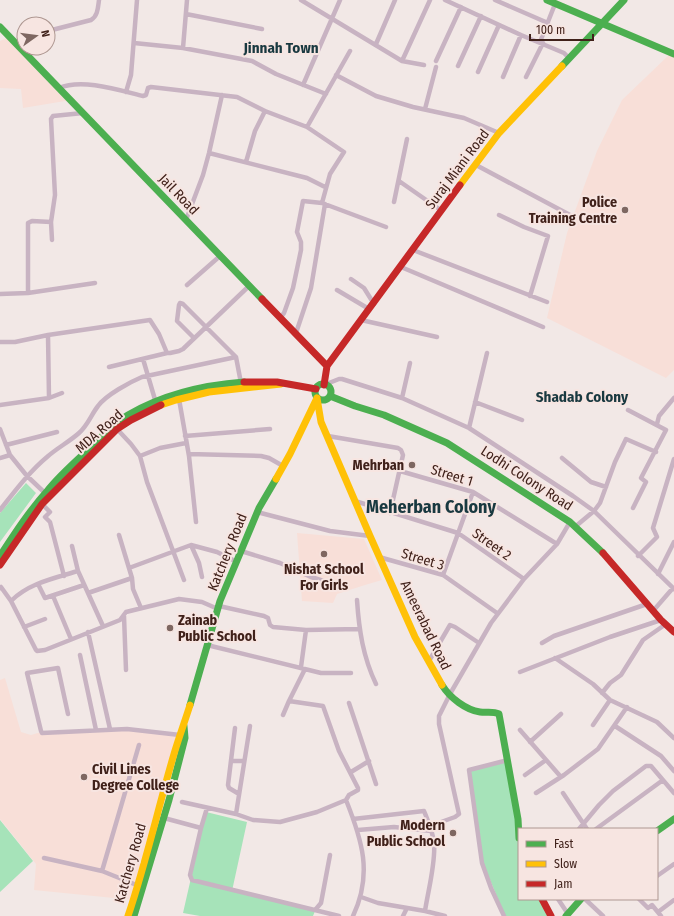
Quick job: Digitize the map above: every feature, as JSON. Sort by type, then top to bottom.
[{"type":"main road","points":[[547,0],[674,54]]},
{"type":"main road","name":"Suraj Miani Road","points":[[327,366],[499,133],[603,24],[623,0]]},
{"type":"main road","name":"Jail Road","points":[[0,27],[16,41]]},
{"type":"main road","name":"Jail Road","points":[[31,56],[59,88],[327,366]]},
{"type":"main road","points":[[324,384],[327,366]]},
{"type":"main road","name":"MDA Road","points":[[0,556],[29,518],[73,469],[114,425],[127,415],[191,391],[219,385],[271,382],[316,389]]},
{"type":"main road","name":"MDA Road","points":[[0,565],[46,493],[117,429],[130,420],[156,404],[218,391],[242,388],[272,387],[283,384]]},
{"type":"main road","points":[[324,384],[330,388],[331,392],[330,396],[324,400],[317,398],[316,389],[318,386],[324,384]]},
{"type":"main road","name":"Lodhi Colony Road","points":[[330,396],[384,415],[447,443],[573,524],[601,551],[663,622],[674,632]]},
{"type":"main road","name":"Ameerabad Road","points":[[317,398],[321,422],[379,557],[415,637],[444,688],[464,706],[472,710],[499,714],[518,828]]},
{"type":"main road","name":"Katchery Road","points":[[178,754],[180,735],[184,726],[218,608],[257,512],[283,466],[317,398]]},
{"type":"main road","name":"Katchery Road","points":[[134,916],[134,907],[178,754],[185,738],[184,726]]},
{"type":"main road","name":"Katchery Road","points":[[154,840],[164,818],[166,799]]},
{"type":"main road","points":[[658,830],[674,819]]},
{"type":"main road","points":[[543,900],[551,916]]},
{"type":"main road","points":[[567,915],[580,900]]},
{"type":"main road","name":"Katchery Road","points":[[128,916],[134,907]]},
{"type":"street","points":[[56,29],[91,20],[96,15],[99,0]]},
{"type":"street","points":[[126,92],[131,76],[137,0]]},
{"type":"street","points":[[183,48],[187,0]]},
{"type":"street","points":[[301,0],[402,61],[424,65]]},
{"type":"street","points":[[303,85],[340,0]]},
{"type":"street","points":[[376,44],[395,0]]},
{"type":"street","points":[[402,61],[430,0]]},
{"type":"street","points":[[445,0],[564,53],[570,59]]},
{"type":"street","points":[[495,0],[548,23]]},
{"type":"street","points":[[526,77],[541,43],[555,4]]},
{"type":"street","points":[[436,61],[460,7]]},
{"type":"street","points":[[186,14],[262,29]]},
{"type":"street","points":[[458,66],[481,16]]},
{"type":"street","points":[[478,72],[499,25]]},
{"type":"street","points":[[503,77],[521,35]]},
{"type":"street","points":[[134,43],[183,48],[252,61],[276,74],[326,94]]},
{"type":"street","points":[[307,127],[350,51]]},
{"type":"street","points":[[425,109],[436,67]]},
{"type":"street","points":[[336,76],[376,96],[464,118],[499,133]]},
{"type":"street","points":[[59,88],[71,84],[81,84],[145,96],[148,88],[151,87],[237,97],[265,111],[307,127],[344,152],[330,174],[325,186],[311,288],[296,333]]},
{"type":"street","points":[[186,220],[203,175],[222,95]]},
{"type":"street","points":[[246,162],[255,131],[265,111]]},
{"type":"street","points":[[52,240],[51,222],[54,194],[51,119],[53,116],[83,113]]},
{"type":"street","points":[[394,202],[407,140]]},
{"type":"street","points":[[209,153],[307,178],[325,186]]},
{"type":"street","points":[[476,165],[570,215]]},
{"type":"street","points":[[398,181],[442,211]]},
{"type":"street","points":[[280,318],[284,313],[293,288],[301,250],[301,242],[297,232],[302,203],[305,200],[323,203],[386,227]]},
{"type":"street","points":[[499,215],[548,236],[530,296]]},
{"type":"street","points":[[28,293],[28,224],[32,221],[51,222]]},
{"type":"street","points":[[413,250],[546,302]]},
{"type":"street","points":[[187,285],[220,256]]},
{"type":"street","points":[[401,267],[543,327]]},
{"type":"street","points":[[351,279],[364,288],[372,306]]},
{"type":"street","points":[[0,294],[28,293],[95,283]]},
{"type":"street","points":[[109,367],[179,351],[249,286]]},
{"type":"street","points":[[337,290],[372,306]]},
{"type":"street","points":[[194,338],[177,321],[179,305],[183,304],[236,358],[241,383]]},
{"type":"street","points":[[0,342],[15,342],[48,335],[150,320],[159,334],[167,353]]},
{"type":"street","points":[[361,320],[437,337]]},
{"type":"street","points":[[48,335],[50,398]]},
{"type":"street","points":[[469,428],[487,353]]},
{"type":"street","points":[[0,510],[27,476],[47,457],[79,433],[88,424],[99,405],[110,396],[135,380],[147,376],[236,358]]},
{"type":"street","points":[[143,359],[156,404]]},
{"type":"street","points":[[402,398],[410,363]]},
{"type":"street","points":[[324,384],[342,379],[402,398],[469,428],[573,496],[594,511],[673,589],[654,611]]},
{"type":"street","points":[[0,405],[50,398],[62,393]]},
{"type":"street","points":[[657,424],[660,416],[674,398]]},
{"type":"street","points":[[179,399],[188,454],[196,522]]},
{"type":"street","points":[[475,402],[522,420]]},
{"type":"street","points":[[628,410],[666,430],[656,452],[641,478],[646,482],[633,508]]},
{"type":"street","points":[[0,429],[10,455],[27,476],[46,493]]},
{"type":"street","points":[[117,429],[140,456],[147,482],[184,580]]},
{"type":"street","points":[[185,436],[270,429]]},
{"type":"street","points":[[6,445],[57,432]]},
{"type":"street","points":[[328,436],[400,449],[403,456],[390,513]]},
{"type":"street","points":[[358,830],[394,827],[430,829],[459,814],[439,724],[439,716],[450,694],[479,643],[524,579],[557,544],[573,524],[594,511],[600,503],[615,462],[626,439],[656,452]]},
{"type":"street","points":[[140,456],[160,448],[186,443]]},
{"type":"street","points":[[188,454],[261,456],[269,458],[283,466]]},
{"type":"street","points":[[0,458],[10,455]]},
{"type":"street","points":[[562,458],[591,482],[606,487]]},
{"type":"street","points":[[638,556],[657,537],[653,528],[674,459]]},
{"type":"street","name":"Street 1","points":[[400,471],[473,492],[557,544]]},
{"type":"street","points":[[443,575],[473,492]]},
{"type":"street","name":"Street 2","points":[[355,501],[458,534],[524,579]]},
{"type":"street","points":[[42,504],[50,512],[46,517],[50,522],[64,576]]},
{"type":"street","points":[[257,512],[330,531],[370,536]]},
{"type":"street","points":[[119,535],[132,578],[133,590],[141,608]]},
{"type":"street","points":[[658,574],[674,542]]},
{"type":"street","points":[[191,544],[199,563],[202,577]]},
{"type":"street","points":[[129,568],[191,544],[217,552],[237,562]]},
{"type":"street","points":[[72,546],[78,571],[103,626]]},
{"type":"street","points":[[241,551],[280,563],[311,577],[333,584]]},
{"type":"street","name":"Street 3","points":[[379,557],[443,575],[498,614]]},
{"type":"street","points":[[11,601],[28,588],[78,571]]},
{"type":"street","points":[[88,593],[132,578]]},
{"type":"street","points":[[38,584],[45,598],[84,585]]},
{"type":"street","points":[[0,588],[1,587],[11,601],[36,651],[45,650],[120,620],[126,612],[179,599],[202,602],[218,608],[266,617],[271,626],[306,630],[359,628]]},
{"type":"street","points":[[53,596],[71,639]]},
{"type":"street","points":[[357,600],[359,628],[365,655],[376,684]]},
{"type":"street","points":[[542,643],[554,636],[647,604]]},
{"type":"street","points":[[124,616],[126,670]]},
{"type":"street","points":[[24,627],[45,619]]},
{"type":"street","points":[[520,672],[610,637],[663,622]]},
{"type":"street","points":[[602,693],[610,683],[621,675],[643,640],[663,622]]},
{"type":"street","points":[[429,661],[450,625],[479,643]]},
{"type":"street","points":[[283,715],[303,668],[306,630]]},
{"type":"street","points":[[88,632],[110,729]]},
{"type":"street","points":[[207,645],[321,673],[351,673]]},
{"type":"street","points":[[80,655],[96,730]]},
{"type":"street","points":[[555,658],[590,681],[610,700],[657,722],[674,738]]},
{"type":"street","points":[[68,714],[58,668],[27,673],[42,732],[127,729],[180,735]]},
{"type":"street","points":[[593,725],[610,700]]},
{"type":"street","points":[[182,802],[236,814],[253,820],[280,822],[317,812],[346,800],[349,795],[358,789],[351,772],[339,751],[323,706],[289,701]]},
{"type":"street","points":[[349,703],[376,784]]},
{"type":"street","points":[[536,792],[561,777],[598,749],[627,707]]},
{"type":"street","points":[[530,742],[561,714]]},
{"type":"street","points":[[236,814],[250,726]]},
{"type":"street","points":[[615,726],[661,756],[674,771]]},
{"type":"street","points":[[235,728],[229,788],[239,794]]},
{"type":"street","points":[[520,730],[561,777]]},
{"type":"street","points":[[102,871],[139,745]]},
{"type":"street","points":[[504,916],[491,888],[482,862],[469,770],[508,760]]},
{"type":"street","points":[[525,775],[546,760]]},
{"type":"street","points":[[231,761],[244,761]]},
{"type":"street","points":[[351,772],[368,761]]},
{"type":"street","points":[[563,793],[585,827],[599,805],[646,766],[651,765],[674,792]]},
{"type":"street","points":[[597,828],[664,780]]},
{"type":"street","points":[[346,800],[358,830],[363,860],[361,896],[353,916]]},
{"type":"street","points":[[207,808],[190,875],[192,880],[316,909],[339,916]]},
{"type":"street","points":[[353,819],[409,813],[422,810],[424,811],[434,844],[425,910]]},
{"type":"street","points":[[164,818],[201,828]]},
{"type":"street","points":[[316,909],[321,903],[330,855]]},
{"type":"street","points":[[44,858],[102,871],[140,887]]},
{"type":"street","points":[[658,875],[674,864]]},
{"type":"street","points":[[361,896],[378,903],[425,910],[445,916]]},
{"type":"street","points":[[559,900],[567,915]]},
{"type":"street","points":[[586,900],[603,916]]},
{"type":"street","points":[[641,900],[648,908],[652,905],[659,914],[674,900]]},
{"type":"street","points":[[403,916],[407,908]]},
{"type":"shaded area","points":[[11,36],[16,41],[16,56],[30,56],[71,100],[23,108],[21,89],[0,88],[0,41]]},
{"type":"shaded area","name":"Police Training Centre","points":[[670,54],[674,56],[674,370],[666,378],[547,318],[567,233],[597,151],[622,100]]},
{"type":"shaded area","points":[[297,533],[364,539],[382,580],[337,594],[333,603],[302,601]]},
{"type":"shaded area","name":"Civil Lines Degree College","points":[[5,678],[21,732],[31,735],[41,732],[108,729],[180,735],[134,900],[34,890],[36,864],[0,819],[0,680]]},
{"type":"green space","points":[[26,483],[36,493],[0,542],[0,513]]},
{"type":"green space","points":[[507,762],[518,835],[518,900],[541,900],[549,916],[505,916],[483,863],[470,771]]},
{"type":"green space","points":[[206,812],[247,822],[232,891],[315,911],[313,916],[200,916],[183,913]]},
{"type":"green space","points":[[0,820],[33,861],[0,892]]},
{"type":"traffic: fast","points":[[547,0],[674,54]]},
{"type":"traffic: fast","points":[[562,66],[624,0]]},
{"type":"traffic: fast","points":[[0,27],[262,299]]},
{"type":"traffic: fast","points":[[0,556],[17,530],[53,484],[117,422],[141,408],[184,392],[199,388],[244,382]]},
{"type":"traffic: fast","points":[[323,384],[329,386],[331,392],[329,398],[323,400],[317,398],[315,392],[317,386],[323,384]]},
{"type":"traffic: fast","points":[[330,396],[384,415],[447,443],[570,522],[603,553]]},
{"type":"traffic: fast","points":[[190,705],[220,601],[259,508],[276,479]]},
{"type":"traffic: fast","points":[[442,685],[454,699],[469,709],[499,714],[518,828]]},
{"type":"traffic: fast","points":[[134,916],[169,800],[185,738],[184,726]]},
{"type":"traffic: fast","points":[[658,830],[674,819]]},
{"type":"traffic: fast","points":[[566,916],[580,900]]},
{"type":"traffic: slow","points":[[460,185],[499,133],[562,66]]},
{"type":"traffic: slow","points":[[161,405],[209,392],[281,384]]},
{"type":"traffic: slow","points":[[317,398],[321,422],[370,536],[415,637],[442,685]]},
{"type":"traffic: slow","points":[[276,479],[290,454],[317,398]]},
{"type":"traffic: slow","points":[[128,916],[141,876],[174,754],[190,705]]},
{"type":"traffic: jam","points":[[327,366],[460,185]]},
{"type":"traffic: jam","points":[[262,299],[327,366],[324,385]]},
{"type":"traffic: jam","points":[[244,382],[277,382],[316,389]]},
{"type":"traffic: jam","points":[[0,565],[42,504],[117,429],[161,405]]},
{"type":"traffic: jam","points":[[603,553],[661,620],[674,632]]},
{"type":"traffic: jam","points":[[543,900],[551,916]]},
{"type":"place","name":"Police Training Centre","points":[[625,210]]},
{"type":"place","name":"Mehrban","points":[[412,465]]},
{"type":"place","name":"Nishat School For Girls","points":[[324,554]]},
{"type":"place","name":"Zainab Public School","points":[[170,628]]},
{"type":"place","name":"Civil Lines Degree College","points":[[84,777]]},
{"type":"place","name":"Modern Public School","points":[[453,833]]},
{"type":"district","name":"Jinnah Town","points":[[281,48]]},
{"type":"district","name":"Shadab Colony","points":[[582,397]]},
{"type":"district","name":"Meherban Colony","points":[[431,507]]}]
